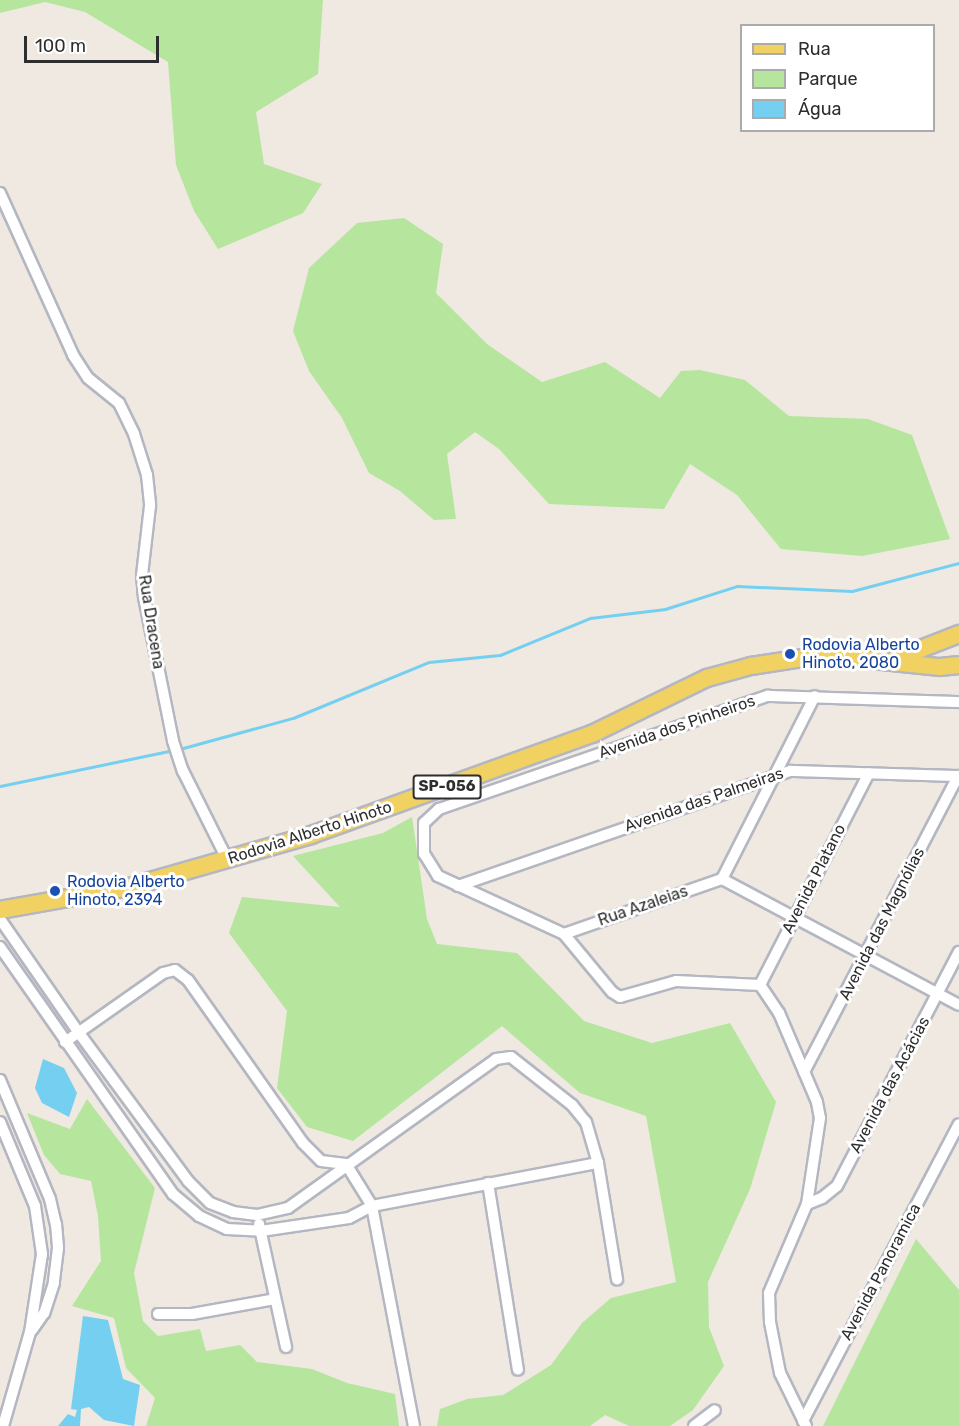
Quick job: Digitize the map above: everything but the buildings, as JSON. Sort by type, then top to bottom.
[{"type":"main road","name":"Rodovia Alberto Hinoto","points":[[885,661],[959,634]]},
{"type":"main road","name":"Rodovia Alberto Hinoto","points":[[0,910],[129,887],[228,861],[592,734],[707,678],[791,657],[823,655],[959,665]]},
{"type":"street","name":"Rua Dracena","points":[[0,194],[73,355],[88,378],[119,403],[140,454],[150,506],[142,575],[144,597],[173,741],[177,758],[228,861]]},
{"type":"street","name":"Avenida dos Pinheiros","points":[[458,886],[438,876],[424,854],[424,823],[439,809],[745,702],[781,695],[959,702]]},
{"type":"street","points":[[815,696],[723,879],[959,1005]]},
{"type":"street","name":"Avenida das Palmeiras","points":[[458,886],[776,774],[791,771],[959,776]]},
{"type":"street","name":"Avenida Platano","points":[[760,985],[869,773]]},
{"type":"street","name":"Avenida das Magnólias","points":[[804,1072],[959,776]]},
{"type":"street","name":"Rua Azaleias","points":[[564,934],[723,879]]},
{"type":"street","points":[[458,886],[564,934],[612,992],[620,997],[676,981],[760,985],[779,1013],[804,1072],[820,1118],[807,1204],[769,1293],[770,1322],[780,1373],[804,1424]]},
{"type":"street","points":[[0,919],[79,1033],[188,1181],[210,1203],[233,1212],[257,1215],[288,1209],[346,1164],[504,1056],[518,1061],[580,1113],[598,1163],[617,1279]]},
{"type":"street","points":[[0,947],[173,1194],[215,1224],[261,1231],[349,1218],[372,1206],[488,1182],[598,1163]]},
{"type":"street","name":"Avenida das Acácias","points":[[807,1204],[822,1198],[837,1186],[959,952]]},
{"type":"street","points":[[65,1042],[163,973],[175,970],[188,980],[312,1154],[331,1165],[346,1164]]},
{"type":"street","points":[[25,984],[37,974]]},
{"type":"street","points":[[39,1005],[53,995]]},
{"type":"street","points":[[0,1080],[50,1200],[56,1224],[58,1248],[53,1290],[44,1312],[30,1332]]},
{"type":"street","points":[[0,1122],[26,1181],[40,1232],[42,1254],[30,1332],[3,1426]]},
{"type":"street","name":"Avenida Panoramica","points":[[804,1424],[959,1124]]},
{"type":"street","points":[[346,1164],[372,1206],[414,1426]]},
{"type":"street","points":[[488,1182],[518,1370]]},
{"type":"street","points":[[257,1215],[286,1347]]},
{"type":"street","points":[[158,1314],[192,1314],[275,1299]]},
{"type":"street","points":[[694,1426],[715,1410]]},
{"type":"green space","points":[[0,0],[323,0],[318,74],[256,112],[264,164],[322,184],[303,213],[218,249],[194,211],[176,165],[168,62],[85,12],[45,2],[0,13]]},
{"type":"green space","points":[[404,218],[443,244],[436,293],[487,344],[542,382],[605,362],[660,398],[681,371],[700,370],[745,380],[789,416],[868,419],[912,435],[950,539],[862,556],[781,549],[737,495],[690,464],[664,509],[549,504],[499,449],[475,432],[447,454],[456,519],[434,520],[400,491],[369,473],[342,418],[309,371],[293,331],[309,268],[357,223]]},
{"type":"green space","points":[[412,817],[427,919],[437,944],[517,953],[584,1021],[652,1043],[730,1023],[776,1102],[750,1189],[708,1282],[709,1327],[724,1366],[693,1410],[670,1426],[629,1426],[605,1415],[590,1426],[437,1426],[440,1409],[467,1399],[503,1395],[551,1365],[582,1323],[611,1298],[676,1282],[646,1116],[580,1093],[502,1026],[353,1141],[307,1127],[277,1088],[287,1011],[229,933],[242,897],[340,907],[293,856],[383,833]]},
{"type":"green space","points":[[87,1099],[155,1188],[134,1273],[143,1321],[158,1336],[200,1329],[206,1351],[240,1345],[257,1362],[312,1369],[347,1383],[395,1394],[399,1426],[146,1426],[155,1398],[126,1368],[114,1318],[72,1306],[101,1261],[98,1216],[91,1181],[60,1174],[44,1155],[27,1113],[70,1129]]},
{"type":"green space","points":[[916,1239],[959,1290],[959,1426],[823,1426]]},
{"type":"water","points":[[43,1059],[64,1068],[77,1093],[69,1117],[42,1103],[35,1088]]},
{"type":"water","points":[[83,1316],[108,1320],[123,1379],[140,1385],[134,1426],[104,1420],[89,1407],[81,1409],[80,1426],[58,1426],[68,1414],[75,1417],[77,1410],[71,1409]]},
{"type":"waterway","points":[[0,786],[183,748],[293,718],[429,662],[500,655],[590,618],[665,609],[737,586],[852,591],[959,563]]},
{"type":"place","name":"Rodovia Alberto Hinoto, 2080","points":[[790,654]]},
{"type":"place","name":"Rodovia Alberto Hinoto, 2394","points":[[55,891]]}]
